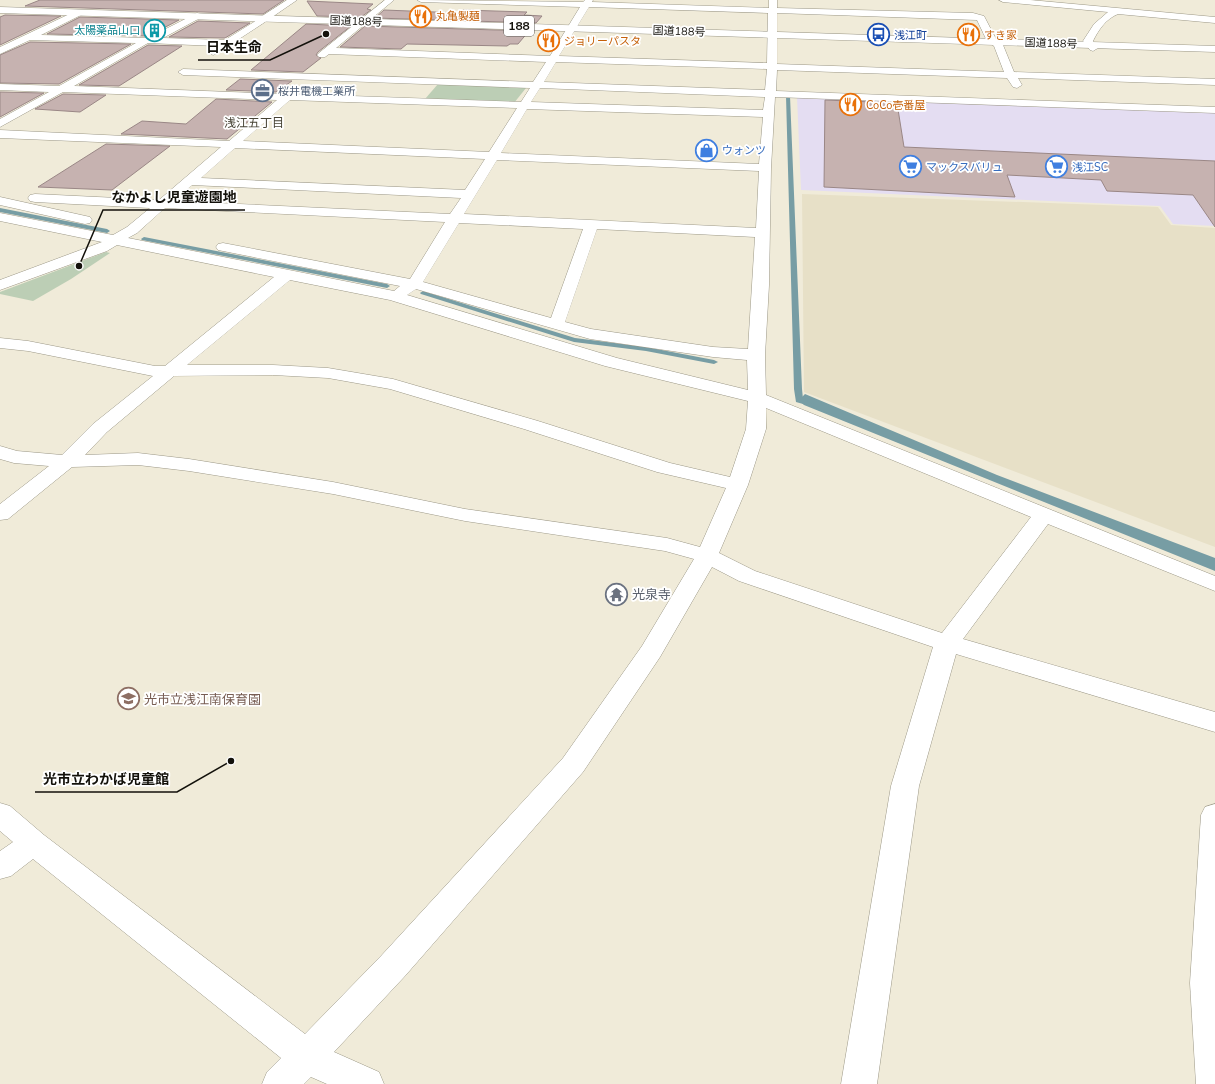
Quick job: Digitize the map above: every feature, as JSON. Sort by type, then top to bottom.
[{"type":"main road","points":[[207,56],[294,0]]},
{"type":"main road","points":[[132,230],[287,97],[314,62],[390,0]]},
{"type":"main road","points":[[421,0],[588,2],[774,10],[973,16],[981,18],[1028,103]]},
{"type":"main road","points":[[280,1084],[393,966],[573,765],[651,651],[707,556],[738,485],[756,429],[756,355],[765,168],[772,66],[773,0]]},
{"type":"main road","points":[[1003,0],[1115,12],[1215,20]]},
{"type":"main road","points":[[393,296],[414,284],[588,2]]},
{"type":"main road","points":[[1091,46],[1088,41],[1100,21],[1115,12],[1126,10],[1137,4]]},
{"type":"main road","name":"国道188号","points":[[0,10],[194,18],[1215,49]]},
{"type":"main road","name":"国道188号","points":[[0,13],[75,14]]},
{"type":"main road","points":[[0,51],[75,14]]},
{"type":"main road","points":[[0,124],[146,41],[155,39],[194,18]]},
{"type":"main road","points":[[29,37],[225,43]]},
{"type":"main road","name":"国道188号","points":[[1091,46],[1215,52]]},
{"type":"main road","points":[[327,51],[1215,82]]},
{"type":"main road","points":[[195,64],[180,74],[303,76],[1215,110]]},
{"type":"main road","points":[[151,92],[164,84]]},
{"type":"main road","points":[[0,87],[769,114]]},
{"type":"main road","points":[[0,134],[765,168]]},
{"type":"main road","points":[[189,181],[470,194]]},
{"type":"main road","points":[[0,196],[763,233]]},
{"type":"main road","points":[[0,201],[101,223]]},
{"type":"main road","points":[[0,218],[116,234],[286,275],[393,296],[611,362],[757,398],[1215,584]]},
{"type":"main road","points":[[555,324],[559,319],[591,225]]},
{"type":"main road","points":[[0,285],[102,248],[116,234],[132,230],[414,284],[590,334],[713,352],[756,355]]},
{"type":"main road","points":[[0,514],[67,461],[100,428],[286,275]]},
{"type":"main road","points":[[0,343],[28,346],[154,371],[273,370],[320,372],[393,384],[531,425],[664,468],[738,485]]},
{"type":"main road","points":[[0,452],[14,456],[67,461],[138,459],[189,465],[333,488],[465,515],[668,546],[707,556],[747,576],[947,643],[1215,722]]},
{"type":"main road","points":[[859,1084],[905,786],[947,643],[1044,515]]},
{"type":"main road","points":[[0,814],[34,843],[307,1057],[366,1084]]},
{"type":"main road","points":[[1214,1084],[1207,982],[1215,815]]},
{"type":"main road","points":[[0,867],[34,843]]},
{"type":"shaded area","points":[[797,97],[1215,112],[1215,226],[1173,224],[1160,206],[801,190]]},
{"type":"shaded area","points":[[802,194],[1158,207],[1171,225],[1215,228],[1215,547],[804,392]]},
{"type":"green space","points":[[438,84],[526,88],[514,103],[425,99]]},
{"type":"green space","points":[[106,252],[110,253],[71,279],[33,301],[0,294],[0,292]]},
{"type":"water","points":[[805,394],[997,475],[1215,558],[1215,571],[804,405],[799,400]]},
{"type":"building","points":[[40,0],[284,0],[263,14],[25,6]]},
{"type":"building","points":[[307,1],[373,4],[367,9],[371,10],[361,17],[317,16]]},
{"type":"building","points":[[384,10],[460,13],[463,10],[527,12],[524,15],[542,16],[536,23],[375,18]]},
{"type":"building","points":[[5,15],[61,16],[0,45],[0,17]]},
{"type":"building","points":[[80,17],[179,20],[148,36],[47,34]]},
{"type":"building","points":[[198,21],[250,23],[225,38],[169,37]]},
{"type":"building","points":[[306,24],[351,26],[318,52],[316,55],[321,58],[303,72],[251,70]]},
{"type":"building","points":[[365,26],[529,31],[518,44],[510,44],[507,46],[407,44],[401,49],[340,47]]},
{"type":"building","points":[[30,42],[131,44],[59,84],[0,83],[0,55]]},
{"type":"building","points":[[148,45],[182,46],[119,86],[79,85]]},
{"type":"building","points":[[240,79],[292,81],[276,92],[226,90]]},
{"type":"building","points":[[0,92],[44,93],[0,117]]},
{"type":"building","points":[[63,94],[106,95],[80,112],[35,109]]},
{"type":"building","points":[[216,99],[272,102],[227,139],[121,134],[142,121],[186,124]]},
{"type":"building","points":[[825,100],[897,103],[904,147],[1215,161],[1215,227],[1193,195],[1107,191],[1101,180],[1007,175],[1015,197],[824,187]]},
{"type":"building","points":[[106,144],[170,146],[112,190],[38,187]]},
{"type":"waterway","points":[[788,96],[798,389],[799,400],[810,404]]},
{"type":"waterway","points":[[0,210],[107,231]]},
{"type":"waterway","points":[[144,239],[387,286]]},
{"type":"waterway","points":[[423,293],[574,340],[646,349],[714,362]]},
{"type":"place","name":"丸亀製麺","points":[[420,16]]},
{"type":"place","name":"太陽薬品山口","points":[[155,30]]},
{"type":"place","name":"日本生命","points":[[326,34]]},
{"type":"place","name":"浅江町","points":[[879,35]]},
{"type":"place","name":"すき家","points":[[968,35]]},
{"type":"place","name":"ジョリーパスタ","points":[[549,41]]},
{"type":"place","name":"桜井電機工業所","points":[[262,91]]},
{"type":"place","name":"CoCo壱番屋","points":[[850,105]]},
{"type":"place","name":"ウォンツ","points":[[706,150]]},
{"type":"place","name":"マックスバリュ","points":[[911,167]]},
{"type":"place","name":"浅江SC","points":[[1056,167]]},
{"type":"place","name":"なかよし児童遊園地","points":[[79,266]]},
{"type":"place","name":"光泉寺","points":[[616,594]]},
{"type":"place","name":"光市立浅江南保育園","points":[[129,699]]},
{"type":"place","name":"光市立わかば児童館","points":[[231,761]]},
{"type":"district","name":"浅江五丁目","points":[[254,123]]}]
